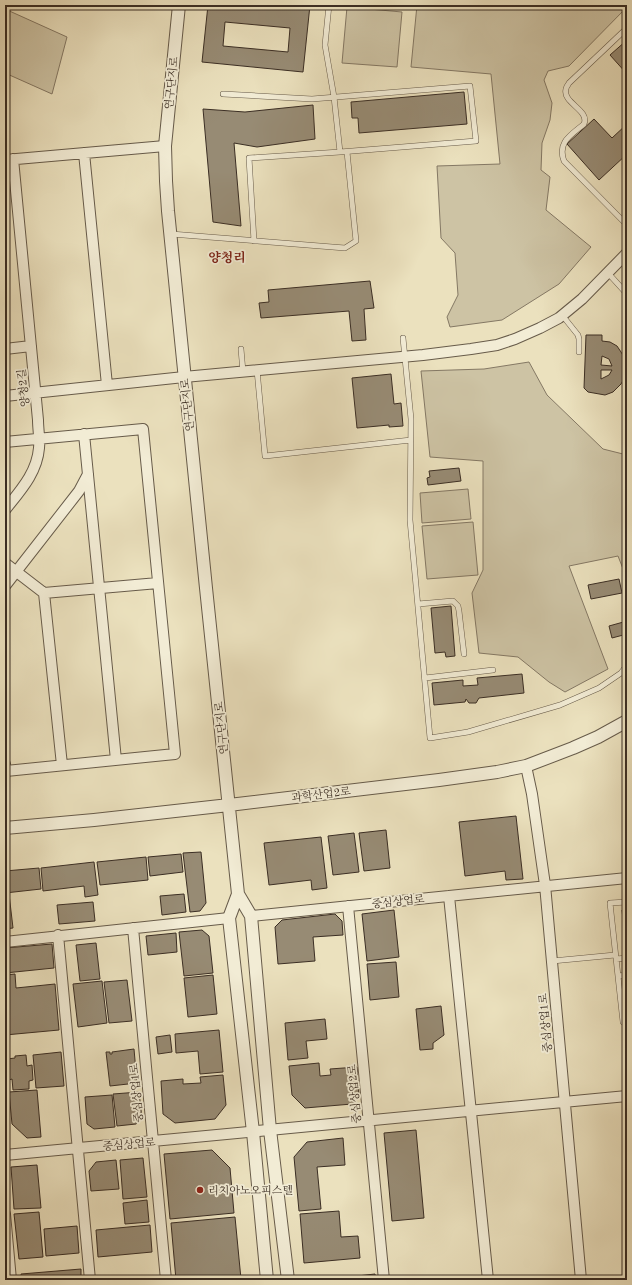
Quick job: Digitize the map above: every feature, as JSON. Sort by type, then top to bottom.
[{"type":"street","name":"연구단지로","points":[[179,5],[165,146],[166,181],[184,377],[229,805]]},
{"type":"street","points":[[9,160],[165,146]]},
{"type":"street","points":[[84,153],[107,385]]},
{"type":"street","name":"양청2길","points":[[5,510],[30,476],[37,461],[39,447],[31,346],[9,160]]},
{"type":"street","points":[[5,396],[184,377],[471,350],[497,345],[540,328],[562,315],[582,299],[627,253]]},
{"type":"street","points":[[5,349],[31,346]]},
{"type":"street","points":[[5,442],[143,429],[175,754],[6,771],[5,764]]},
{"type":"street","points":[[84,434],[116,760]]},
{"type":"street","points":[[5,586],[79,491],[88,473]]},
{"type":"street","points":[[5,563],[44,593],[158,583]]},
{"type":"street","points":[[44,593],[62,765]]},
{"type":"street","name":"과학산업2로","points":[[5,828],[229,805],[497,772],[526,766],[573,748],[598,737],[627,720]]},
{"type":"street","name":"중심상업1로","points":[[526,766],[532,794],[545,886],[581,1280]]},
{"type":"street","points":[[229,805],[238,894],[251,916],[270,1130],[288,1280]]},
{"type":"street","name":"중심상업로","points":[[251,916],[627,878]]},
{"type":"street","points":[[238,894],[229,918],[253,1132],[267,1280]]},
{"type":"street","points":[[449,896],[488,1280]]},
{"type":"street","name":"중심상업2로","points":[[348,906],[384,1280]]},
{"type":"street","points":[[5,942],[229,918]]},
{"type":"street","name":"중심상업1로","points":[[133,928],[166,1280]]},
{"type":"street","points":[[58,936],[90,1280]]},
{"type":"street","name":"중심상업로","points":[[5,1155],[627,1096]]},
{"type":"street","points":[[5,1214],[11,1280]]},
{"type":"lane","points":[[329,5],[325,45],[334,98],[340,152]]},
{"type":"lane","points":[[627,28],[569,83],[565,89],[566,95],[585,116],[585,121],[584,124],[565,140],[562,147],[562,155],[564,161],[627,225]]},
{"type":"lane","points":[[223,94],[312,99],[470,86],[476,140],[347,152],[249,158],[254,241]]},
{"type":"lane","points":[[171,234],[345,248],[356,241],[347,152]]},
{"type":"lane","points":[[608,273],[627,294]]},
{"type":"lane","points":[[562,315],[580,339],[579,352]]},
{"type":"lane","points":[[403,338],[411,420],[410,508],[430,738],[468,732],[560,705],[599,688],[621,673],[627,665]]},
{"type":"lane","points":[[241,348],[243,372]]},
{"type":"lane","points":[[257,370],[266,456],[411,440]]},
{"type":"lane","points":[[418,604],[453,601],[458,606],[464,654]]},
{"type":"lane","points":[[425,678],[492,670]]},
{"type":"lane","points":[[627,902],[610,903],[623,1022],[627,1021]]},
{"type":"lane","points":[[552,961],[615,957],[627,958]]},
{"type":"lane","points":[[618,976],[627,975]]},
{"type":"shaded area","points":[[417,5],[627,5],[627,7],[569,66],[548,71],[544,80],[552,103],[550,120],[542,143],[541,170],[550,177],[546,210],[591,247],[559,284],[502,320],[450,327],[447,317],[458,295],[455,253],[441,238],[437,166],[500,164],[491,74],[411,67]]},
{"type":"shaded area","points":[[347,7],[402,12],[397,67],[342,63]]},
{"type":"shaded area","points":[[5,9],[67,37],[52,94],[5,73]]},
{"type":"shaded area","points":[[529,362],[547,395],[603,449],[627,455],[627,579],[618,556],[569,566],[608,669],[565,692],[549,682],[518,657],[479,653],[472,593],[483,570],[483,461],[430,457],[421,371],[484,369]]},
{"type":"shaded area","points":[[468,489],[471,519],[422,523],[420,493]]},
{"type":"shaded area","points":[[473,522],[478,575],[427,579],[422,526]]},
{"type":"building","points":[[208,5],[310,5],[303,72],[202,62]],"holes":[[[225,22],[290,28],[288,52],[223,46]]]},
{"type":"building","points":[[627,40],[627,74],[610,55]]},
{"type":"building","points":[[464,92],[467,124],[359,133],[358,118],[352,118],[351,102]]},
{"type":"building","points":[[313,105],[315,139],[257,147],[234,143],[241,226],[213,222],[203,109],[245,112]]},
{"type":"building","points":[[594,119],[612,138],[627,124],[627,154],[599,180],[567,144]]},
{"type":"building","points":[[370,281],[374,308],[364,309],[366,340],[352,341],[349,311],[261,318],[259,303],[269,302],[268,290]]},
{"type":"building","points":[[586,335],[602,335],[602,341],[610,342],[617,346],[625,359],[625,377],[621,384],[613,392],[605,395],[588,392],[584,388]],"holes":[[[602,356],[609,359],[612,366],[601,365]],[[601,370],[612,370],[609,375],[601,379]]]},
{"type":"building","points":[[391,374],[394,404],[401,403],[403,426],[389,427],[389,425],[357,428],[352,378]]},
{"type":"building","points":[[459,468],[461,481],[428,485],[427,478],[430,477],[429,471]]},
{"type":"building","points":[[619,579],[622,593],[591,599],[588,585]]},
{"type":"building","points":[[451,606],[455,656],[446,657],[445,652],[435,653],[431,608]]},
{"type":"building","points":[[627,621],[627,634],[612,638],[609,626]]},
{"type":"building","points":[[522,674],[524,693],[479,698],[476,703],[469,703],[466,699],[465,702],[434,705],[432,683],[463,680],[463,686],[478,685],[477,678]]},
{"type":"building","points":[[516,816],[523,879],[506,880],[505,871],[465,876],[459,822]]},
{"type":"building","points":[[386,830],[390,868],[364,871],[359,833]]},
{"type":"building","points":[[354,833],[359,872],[333,875],[328,836]]},
{"type":"building","points":[[321,837],[327,888],[312,890],[311,880],[269,885],[264,843]]},
{"type":"building","points":[[201,852],[206,903],[200,911],[190,912],[183,853]]},
{"type":"building","points":[[181,854],[183,872],[150,876],[148,857]]},
{"type":"building","points":[[146,857],[148,880],[100,885],[97,862]]},
{"type":"building","points":[[94,862],[98,895],[85,897],[84,886],[43,891],[41,868]]},
{"type":"building","points":[[39,868],[41,889],[5,893],[5,871]]},
{"type":"building","points":[[9,894],[13,928],[5,929],[5,895]]},
{"type":"building","points":[[184,894],[186,912],[162,915],[160,896]]},
{"type":"building","points":[[93,902],[95,921],[59,924],[57,905]]},
{"type":"building","points":[[627,909],[627,946],[626,947],[622,910]]},
{"type":"building","points":[[394,910],[399,957],[367,961],[362,914]]},
{"type":"building","points":[[335,914],[342,921],[343,935],[313,937],[315,961],[278,964],[275,927],[282,920]]},
{"type":"building","points":[[202,930],[209,936],[213,973],[184,976],[179,932]]},
{"type":"building","points":[[176,933],[177,952],[148,955],[146,936]]},
{"type":"building","points":[[96,943],[100,979],[80,981],[76,945]]},
{"type":"building","points":[[52,944],[54,968],[5,973],[5,948]]},
{"type":"building","points":[[396,962],[399,997],[370,1000],[367,964]]},
{"type":"building","points":[[15,974],[16,988],[55,984],[59,1030],[5,1035],[5,975]]},
{"type":"building","points":[[213,975],[217,1014],[188,1017],[184,978]]},
{"type":"building","points":[[127,980],[132,1021],[109,1023],[104,982]]},
{"type":"building","points":[[102,981],[107,1023],[78,1027],[73,984]]},
{"type":"building","points":[[441,1006],[444,1035],[433,1043],[433,1049],[420,1050],[416,1009]]},
{"type":"building","points":[[325,1019],[327,1039],[306,1041],[308,1058],[288,1060],[285,1023]]},
{"type":"building","points":[[219,1030],[223,1072],[200,1074],[198,1051],[176,1053],[175,1034]]},
{"type":"building","points":[[170,1035],[172,1052],[158,1054],[156,1037]]},
{"type":"building","points":[[134,1049],[137,1083],[110,1086],[106,1052],[110,1052],[110,1054],[112,1054],[112,1052]]},
{"type":"building","points":[[61,1052],[64,1086],[36,1088],[33,1055]]},
{"type":"building","points":[[26,1055],[27,1066],[32,1065],[33,1080],[29,1081],[29,1089],[13,1090],[12,1079],[9,1080],[7,1059],[15,1058],[15,1056]]},
{"type":"building","points":[[319,1063],[320,1076],[331,1075],[330,1069],[357,1067],[359,1096],[352,1104],[305,1108],[292,1095],[289,1066]]},
{"type":"building","points":[[223,1075],[226,1105],[215,1119],[175,1123],[163,1114],[161,1081],[183,1079],[183,1084],[201,1083],[200,1077]]},
{"type":"building","points":[[37,1090],[41,1137],[27,1138],[12,1124],[9,1092]]},
{"type":"building","points":[[139,1092],[142,1119],[136,1124],[117,1126],[113,1094]]},
{"type":"building","points":[[112,1095],[115,1127],[94,1129],[87,1124],[85,1097]]},
{"type":"building","points":[[416,1130],[424,1218],[392,1221],[384,1133]]},
{"type":"building","points":[[343,1138],[345,1165],[317,1167],[321,1209],[299,1211],[294,1157],[307,1142]]},
{"type":"building","name":"리치아노오피스텔","points":[[212,1150],[230,1168],[234,1213],[170,1219],[164,1154]]},
{"type":"building","points":[[143,1158],[147,1197],[123,1199],[120,1160]]},
{"type":"building","points":[[116,1160],[119,1189],[91,1191],[89,1171],[96,1162]]},
{"type":"building","points":[[37,1165],[41,1208],[14,1209],[11,1167]]},
{"type":"building","points":[[147,1200],[149,1222],[125,1224],[123,1203]]},
{"type":"building","points":[[339,1211],[341,1237],[358,1236],[360,1258],[304,1263],[300,1214]]},
{"type":"building","points":[[39,1212],[43,1257],[19,1259],[14,1214]]},
{"type":"building","points":[[235,1217],[241,1279],[176,1280],[171,1223]]},
{"type":"building","points":[[150,1225],[152,1252],[98,1257],[96,1230]]},
{"type":"building","points":[[77,1226],[79,1253],[46,1256],[44,1229]]},
{"type":"building","points":[[81,1269],[81,1280],[22,1280],[21,1274]]},
{"type":"building","points":[[375,1274],[376,1280],[322,1280]]},
{"type":"place","name":"리치아노오피스텔","points":[[200,1190]]},
{"type":"district","name":"양청리","points":[[227,257]]}]
